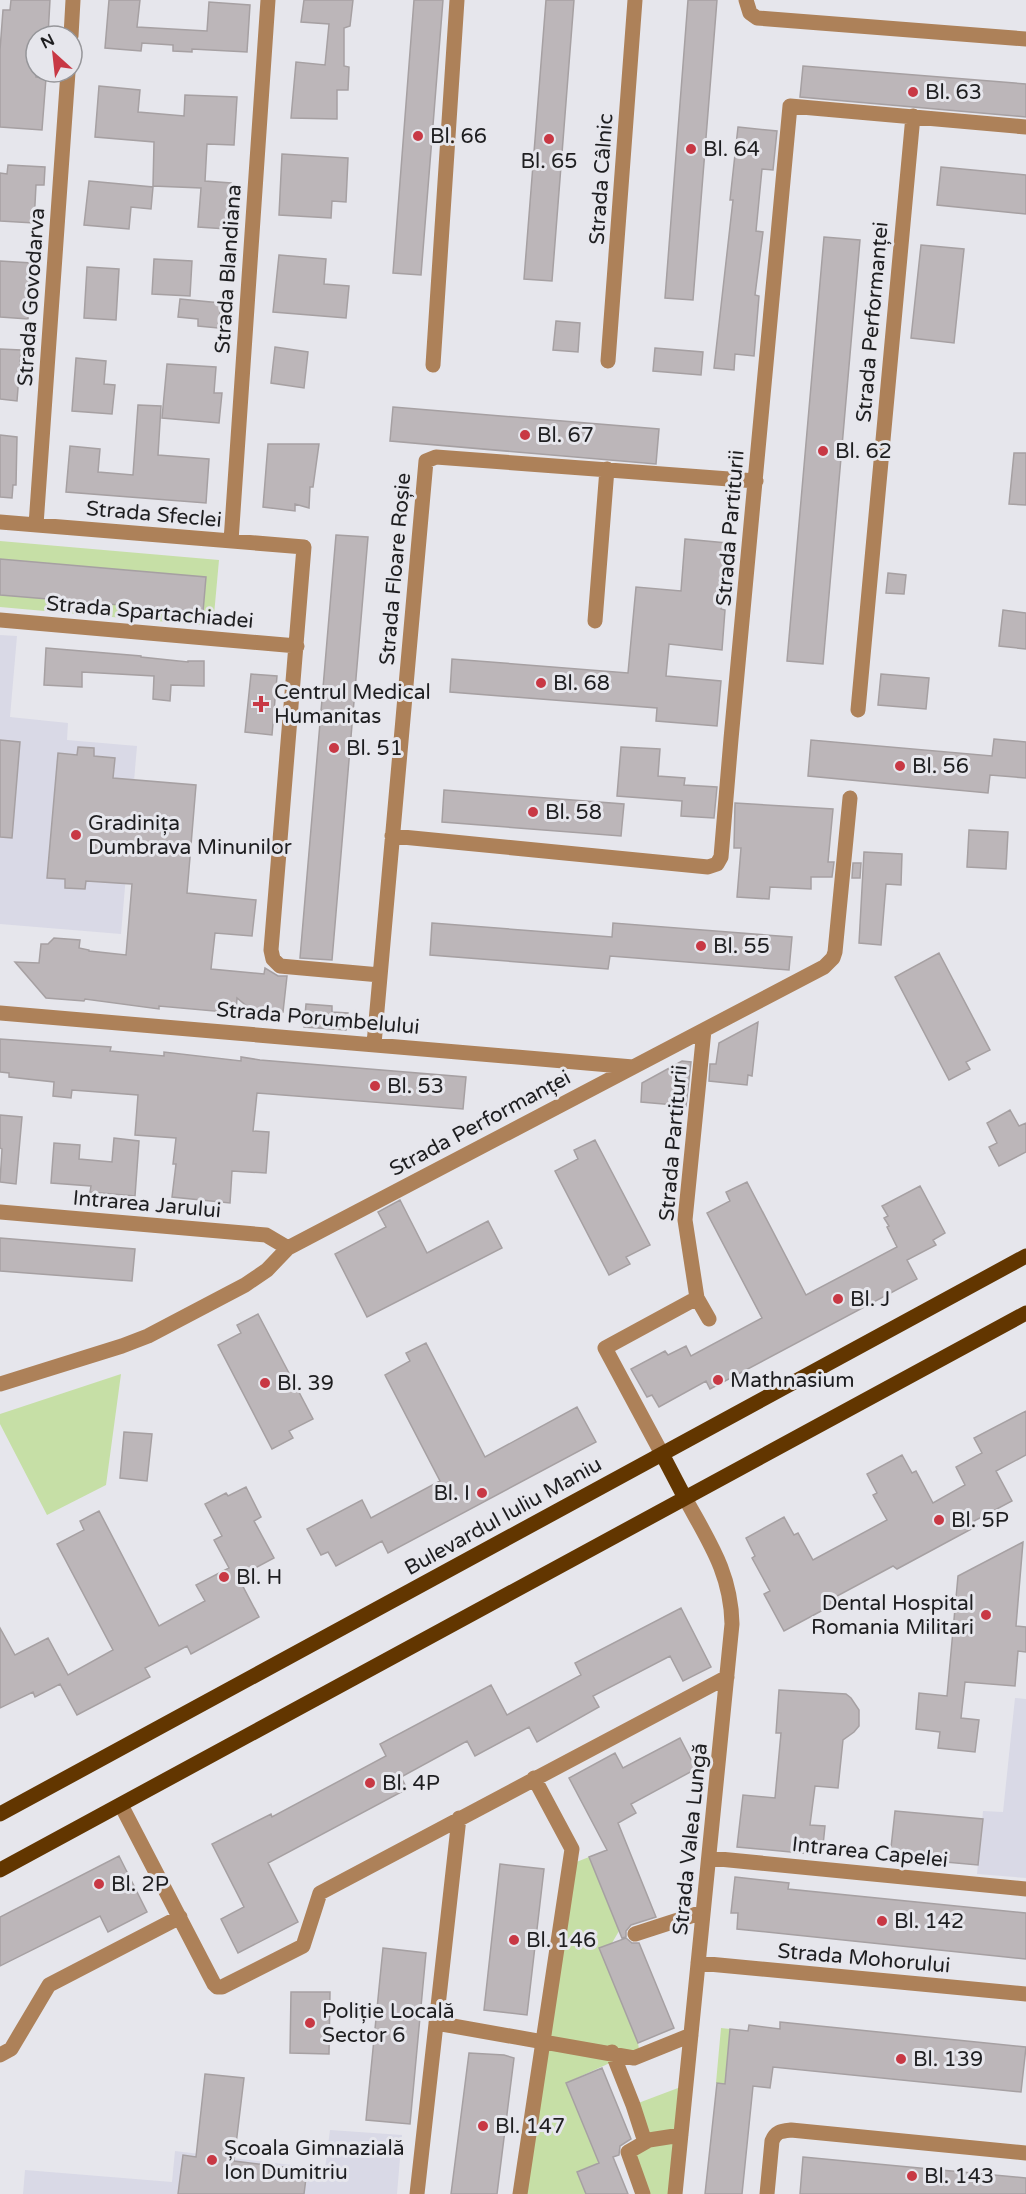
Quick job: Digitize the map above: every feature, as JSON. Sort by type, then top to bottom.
[{"type":"main road","name":"Bulevardul Iuliu Maniu","points":[[0,1814],[1026,1256]]},
{"type":"main road","points":[[0,1870],[1026,1313]]},
{"type":"main road","points":[[662,1454],[685,1498]]},
{"type":"street","points":[[72,24],[74,0]]},
{"type":"street","name":"Strada Blandiana","points":[[231,541],[268,0]]},
{"type":"street","points":[[433,365],[457,0]]},
{"type":"street","name":"Strada Câlnic","points":[[608,361],[635,0]]},
{"type":"street","points":[[746,0],[750,13],[757,18],[1026,39]]},
{"type":"street","name":"Strada Govodarva","points":[[36,525],[67,84]]},
{"type":"street","name":"Strada Partiturii","points":[[392,836],[708,867],[717,864],[721,857],[728,786],[789,106],[1026,127]]},
{"type":"street","name":"Strada Performanței","points":[[858,710],[912,116]]},
{"type":"street","name":"Strada Floare Roșie","points":[[374,1044],[426,461],[436,457],[756,481]]},
{"type":"street","points":[[595,621],[607,469]]},
{"type":"street","name":"Strada Sfeclei","points":[[0,522],[304,547],[297,646]]},
{"type":"street","name":"Strada Spartachiadei","points":[[0,620],[297,646]]},
{"type":"street","points":[[297,646],[271,950],[273,959],[280,966],[380,975]]},
{"type":"street","name":"Strada Performanței","points":[[0,1384],[148,1336],[246,1285],[267,1270],[288,1248],[824,967],[833,958],[850,798]]},
{"type":"street","name":"Strada Porumbelului","points":[[0,1013],[633,1067]]},
{"type":"street","name":"Strada Partiturii","points":[[704,1030],[685,1220],[698,1298],[709,1319]]},
{"type":"street","name":"Intrarea Jarului","points":[[0,1212],[266,1235],[288,1248]]},
{"type":"street","points":[[662,1454],[605,1348],[698,1298]]},
{"type":"street","name":"Strada Valea Lungă","points":[[675,2194],[732,1624],[728,1585],[721,1565],[685,1498]]},
{"type":"street","points":[[121,1805],[214,1984],[222,1987],[303,1946],[320,1893],[727,1677]]},
{"type":"street","points":[[520,2194],[572,1850],[534,1778]]},
{"type":"street","points":[[417,2194],[459,1818]]},
{"type":"street","name":"Intrarea Capelei","points":[[709,1858],[1026,1888]]},
{"type":"street","points":[[635,1934],[703,1912]]},
{"type":"street","points":[[0,2055],[11,2049],[49,1985],[180,1917]]},
{"type":"street","name":"Strada Mohorului","points":[[698,1963],[1026,1994]]},
{"type":"street","points":[[436,2023],[612,2052],[634,2058],[691,2035]]},
{"type":"street","points":[[612,2052],[645,2142]]},
{"type":"street","points":[[767,2194],[772,2141],[775,2135],[782,2131],[803,2131],[1026,2153]]},
{"type":"street","points":[[644,2194],[628,2152],[645,2142],[681,2135]]},
{"type":"shaded area","name":"Gradinița Dumbrava Minunilor","points":[[0,635],[17,636],[10,717],[68,723],[67,740],[137,746],[121,934],[0,924]]},
{"type":"shaded area","points":[[1015,1698],[1026,1699],[1026,1878],[977,1874],[983,1811],[1003,1812]]},
{"type":"shaded area","name":"Școala Gimnazială Ion Dumitriu","points":[[330,2130],[402,2135],[397,2194],[23,2194],[25,2170],[172,2182],[175,2151],[325,2169]]},
{"type":"green space","points":[[0,541],[219,560],[213,626],[0,607],[0,595],[203,612],[206,577],[0,559]]},
{"type":"green space","points":[[121,1374],[106,1485],[47,1515],[0,1424],[0,1414]]},
{"type":"green space","points":[[589,1857],[619,1931],[612,1943],[600,1948],[638,2043],[640,2055],[543,2041],[569,1865]]},
{"type":"green space","points":[[721,2028],[730,2029],[725,2084],[716,2083]]},
{"type":"green space","points":[[542,2044],[608,2052],[612,2062],[566,2083],[599,2163],[577,2172],[586,2194],[520,2194]]},
{"type":"green space","points":[[686,2085],[674,2194],[643,2194],[626,2152],[645,2142],[633,2105]]},
{"type":"building","points":[[11,0],[50,0],[49,24],[24,24],[24,84],[46,84],[42,130],[0,127],[0,50],[3,10],[10,10]]},
{"type":"building","points":[[109,0],[140,0],[137,27],[207,31],[209,2],[250,5],[247,52],[192,49],[192,52],[173,51],[173,45],[142,43],[141,51],[105,48]]},
{"type":"building","points":[[304,0],[353,0],[350,26],[344,28],[344,66],[349,67],[348,90],[337,90],[337,119],[291,118],[296,62],[325,65],[329,24],[301,22]]},
{"type":"building","name":"Bl. 66","points":[[414,0],[443,0],[421,275],[393,273]]},
{"type":"building","name":"Bl. 65","points":[[546,0],[574,0],[552,281],[524,279]]},
{"type":"building","name":"Bl. 64","points":[[688,0],[717,0],[693,300],[665,298]]},
{"type":"building","name":"Bl. 63","points":[[803,66],[1026,84],[1026,117],[800,97]]},
{"type":"building","points":[[99,86],[140,90],[138,112],[184,116],[185,95],[237,97],[234,145],[207,144],[205,181],[231,183],[227,229],[198,227],[201,188],[153,186],[154,142],[95,137]]},
{"type":"building","points":[[738,127],[777,131],[773,170],[762,169],[756,231],[763,232],[755,295],[759,296],[754,356],[735,354],[734,370],[714,368],[733,200],[730,200]]},
{"type":"building","points":[[282,154],[348,158],[346,202],[332,201],[331,218],[279,215]]},
{"type":"building","points":[[8,165],[45,167],[44,185],[36,185],[34,223],[0,221],[0,173],[7,174]]},
{"type":"building","points":[[941,167],[1026,175],[1026,214],[937,205]]},
{"type":"building","points":[[89,181],[153,187],[151,209],[131,207],[129,229],[84,225]]},
{"type":"building","name":"Bl. 62","points":[[824,237],[860,240],[823,664],[787,661]]},
{"type":"building","points":[[921,245],[964,249],[954,343],[911,338]]},
{"type":"building","points":[[279,255],[326,259],[324,284],[349,286],[346,318],[273,312]]},
{"type":"building","points":[[154,259],[192,261],[190,296],[152,294]]},
{"type":"building","points":[[0,261],[32,263],[28,319],[0,317]]},
{"type":"building","points":[[87,267],[119,269],[116,320],[84,318]]},
{"type":"building","points":[[180,299],[221,303],[218,328],[198,326],[198,319],[178,317]]},
{"type":"building","points":[[556,321],[580,323],[578,352],[553,350]]},
{"type":"building","points":[[275,347],[308,352],[304,388],[271,383]]},
{"type":"building","points":[[655,348],[703,352],[701,375],[653,371]]},
{"type":"building","points":[[0,349],[21,350],[17,401],[0,399]]},
{"type":"building","points":[[76,358],[106,361],[104,384],[115,385],[112,414],[72,411]]},
{"type":"building","points":[[167,364],[216,367],[214,393],[222,393],[219,423],[162,418]]},
{"type":"building","points":[[138,405],[161,406],[158,455],[209,459],[206,503],[66,492],[70,446],[100,449],[98,472],[133,475]]},
{"type":"building","name":"Bl. 67","points":[[393,407],[659,429],[656,464],[390,441]]},
{"type":"building","points":[[0,435],[17,437],[16,485],[13,485],[12,498],[0,497]]},
{"type":"building","points":[[268,444],[319,444],[313,487],[310,487],[309,508],[295,504],[295,511],[263,507]]},
{"type":"building","points":[[1014,453],[1026,453],[1026,505],[1009,504]]},
{"type":"building","name":"Bl. 51","points":[[336,535],[368,537],[332,960],[300,958]]},
{"type":"building","points":[[685,539],[727,543],[721,609],[725,610],[722,650],[669,644],[666,676],[721,681],[717,726],[656,721],[657,708],[450,692],[452,659],[628,673],[636,587],[681,591]]},
{"type":"building","points":[[0,559],[206,577],[203,612],[0,595]]},
{"type":"building","points":[[888,573],[906,575],[904,594],[886,593]]},
{"type":"building","points":[[1003,610],[1026,613],[1026,649],[999,646]]},
{"type":"building","points":[[46,648],[188,662],[204,661],[204,686],[171,685],[170,701],[153,699],[154,676],[82,672],[82,687],[44,685]]},
{"type":"building","name":"Centrul Medical Humanitas","points":[[251,674],[277,676],[272,735],[245,732]]},
{"type":"building","points":[[881,674],[929,678],[926,709],[878,705]]},
{"type":"building","name":"Bl. 56","points":[[994,739],[1026,742],[1026,778],[990,775],[988,793],[808,776],[811,740],[992,756]]},
{"type":"building","points":[[0,740],[20,742],[12,838],[0,837]]},
{"type":"building","points":[[78,747],[94,748],[94,756],[115,758],[113,778],[196,785],[187,893],[256,900],[252,936],[215,933],[211,969],[264,974],[265,968],[278,976],[287,976],[283,1012],[272,1019],[261,1018],[237,998],[236,1013],[159,1006],[159,1009],[85,999],[84,1001],[46,998],[15,962],[39,963],[41,944],[48,944],[54,938],[80,940],[79,948],[89,951],[126,955],[132,884],[86,881],[85,889],[65,888],[65,879],[47,878],[58,753],[77,755]]},
{"type":"building","points":[[621,747],[660,749],[658,776],[685,778],[684,785],[717,787],[714,818],[681,816],[682,801],[617,796]]},
{"type":"building","name":"Bl. 58","points":[[444,790],[624,804],[621,836],[442,822]]},
{"type":"building","points":[[735,803],[833,809],[828,862],[834,862],[832,877],[811,877],[811,889],[770,887],[769,899],[737,897],[741,848],[734,848]]},
{"type":"building","points":[[969,830],[1008,832],[1006,869],[967,867]]},
{"type":"building","points":[[864,852],[902,854],[901,885],[886,884],[881,945],[859,943]]},
{"type":"building","points":[[853,863],[861,863],[860,878],[852,878]]},
{"type":"building","points":[[432,923],[612,937],[613,923],[792,937],[789,970],[610,956],[608,969],[430,955]]},
{"type":"building","points":[[939,953],[990,1050],[966,1062],[970,1069],[949,1080],[895,977]]},
{"type":"building","points":[[306,1004],[332,1006],[332,1012],[348,1013],[346,1030],[304,1027]]},
{"type":"building","points":[[758,1022],[752,1076],[748,1075],[747,1085],[709,1081],[710,1064],[716,1064],[719,1043]]},
{"type":"building","points":[[0,1039],[111,1047],[110,1051],[164,1056],[164,1052],[241,1061],[241,1057],[466,1077],[463,1109],[257,1093],[253,1131],[269,1132],[266,1173],[232,1171],[230,1203],[172,1197],[176,1138],[135,1135],[138,1095],[72,1090],[71,1098],[53,1096],[54,1082],[9,1077],[9,1073],[0,1072]]},
{"type":"building","points":[[682,1061],[691,1062],[686,1106],[641,1102],[642,1083]]},
{"type":"building","points":[[1010,1110],[1019,1126],[1026,1123],[1026,1152],[999,1166],[989,1147],[997,1143],[987,1123]]},
{"type":"building","points":[[0,1115],[22,1117],[16,1184],[0,1182],[2,1149],[0,1148]]},
{"type":"building","points":[[114,1138],[139,1141],[135,1196],[90,1192],[91,1186],[51,1183],[54,1143],[80,1145],[79,1159],[112,1162]]},
{"type":"building","points":[[595,1140],[650,1245],[626,1257],[630,1264],[609,1275],[555,1171],[578,1159],[574,1150]]},
{"type":"building","name":"Bl. J","points":[[747,1182],[806,1295],[897,1247],[887,1227],[889,1226],[884,1218],[888,1216],[882,1206],[920,1186],[945,1233],[933,1240],[936,1245],[907,1260],[917,1279],[710,1389],[706,1381],[659,1407],[652,1395],[647,1397],[631,1369],[665,1351],[668,1355],[686,1346],[691,1356],[762,1318],[707,1213],[730,1201],[726,1192]]},
{"type":"building","points":[[400,1200],[427,1253],[488,1221],[502,1248],[367,1317],[335,1254],[386,1227],[378,1212]]},
{"type":"building","points":[[0,1238],[135,1249],[132,1281],[0,1271]]},
{"type":"building","name":"Bl. 39","points":[[258,1314],[313,1419],[289,1431],[293,1438],[272,1449],[218,1345],[241,1333],[237,1325]]},
{"type":"building","name":"Bl. I","points":[[426,1343],[485,1457],[577,1407],[596,1442],[388,1553],[382,1541],[336,1566],[328,1552],[321,1555],[307,1529],[362,1500],[371,1518],[440,1481],[385,1375],[410,1361],[406,1353]]},
{"type":"building","name":"Bl. 5P","points":[[1026,1411],[1026,1455],[996,1471],[1012,1501],[974,1521],[977,1526],[897,1569],[893,1566],[837,1596],[840,1601],[784,1631],[764,1594],[770,1591],[752,1558],[755,1556],[746,1538],[784,1517],[794,1535],[798,1533],[813,1560],[887,1520],[873,1495],[877,1493],[867,1474],[902,1455],[912,1473],[916,1471],[933,1503],[965,1485],[956,1467],[982,1453],[974,1438]]},
{"type":"building","points":[[124,1432],[152,1434],[147,1481],[120,1478]]},
{"type":"building","points":[[246,1487],[261,1517],[254,1521],[274,1558],[238,1577],[259,1617],[191,1654],[187,1646],[145,1668],[150,1677],[77,1715],[60,1684],[35,1697],[33,1692],[0,1708],[0,1628],[15,1655],[48,1638],[68,1675],[113,1650],[57,1544],[84,1530],[80,1521],[99,1511],[159,1626],[205,1601],[196,1585],[229,1568],[214,1540],[222,1536],[205,1504],[226,1493],[228,1496]]},
{"type":"building","name":"Dental Hospital Romania Militari","points":[[1023,1542],[1016,1626],[1026,1627],[1026,1652],[1018,1651],[1015,1686],[965,1682],[961,1718],[979,1720],[975,1752],[938,1748],[940,1732],[916,1729],[919,1693],[947,1696],[958,1576]]},
{"type":"building","name":"Bl. 4P","points":[[681,1608],[711,1667],[683,1681],[670,1656],[593,1696],[599,1707],[537,1742],[529,1727],[475,1756],[467,1741],[401,1777],[407,1789],[268,1863],[298,1922],[238,1953],[221,1919],[244,1907],[212,1844],[271,1814],[272,1817],[386,1756],[380,1744],[491,1685],[507,1715],[581,1675],[575,1663]]},
{"type":"building","points":[[779,1690],[846,1694],[859,1710],[859,1726],[843,1740],[838,1788],[815,1786],[810,1825],[825,1826],[822,1855],[737,1847],[743,1795],[775,1798],[781,1733],[776,1733]]},
{"type":"building","points":[[680,1738],[696,1769],[631,1804],[636,1813],[618,1823],[656,1917],[631,1925],[626,1931],[626,1937],[622,1938],[589,1857],[607,1850],[569,1778],[615,1753],[623,1768]]},
{"type":"building","points":[[895,1811],[983,1819],[978,1865],[890,1857]]},
{"type":"building","name":"Bl. 2P","points":[[119,1856],[147,1912],[108,1932],[100,1916],[0,1966],[0,1917]]},
{"type":"building","name":"Bl. 146","points":[[500,1864],[544,1869],[527,2015],[484,2010]]},
{"type":"building","name":"Bl. 142","points":[[735,1877],[789,1883],[788,1889],[1026,1913],[1026,1959],[737,1929],[738,1913],[731,1913]]},
{"type":"building","points":[[626,1938],[632,1943],[639,1943],[674,2028],[638,2043],[599,1948]]},
{"type":"building","points":[[383,1948],[426,1953],[410,2124],[366,2120]]},
{"type":"building","name":"Poliție Locală Sector 6","points":[[291,1992],[330,1992],[329,2054],[290,2053]]},
{"type":"building","name":"Bl. 139","points":[[780,2022],[1026,2047],[1021,2092],[773,2067],[770,2088],[753,2086],[742,2194],[705,2194],[717,2083],[725,2084],[730,2029],[748,2031],[749,2025],[780,2029]]},
{"type":"building","name":"Bl. 147","points":[[469,2053],[504,2055],[514,2058],[497,2194],[451,2194]]},
{"type":"building","points":[[602,2068],[631,2139],[620,2146],[619,2155],[613,2157],[628,2194],[586,2194],[577,2172],[599,2163],[566,2083]]},
{"type":"building","points":[[205,2074],[244,2078],[234,2161],[307,2170],[304,2194],[178,2194],[183,2155],[196,2157]]},
{"type":"building","name":"Bl. 143","points":[[803,2157],[1026,2178],[1026,2194],[800,2194]]},
{"type":"place","name":"Bl. 63","points":[[913,92]]},
{"type":"place","name":"Bl. 66","points":[[418,136]]},
{"type":"place","name":"Bl. 65","points":[[549,139]]},
{"type":"place","name":"Bl. 64","points":[[691,149]]},
{"type":"place","name":"Bl. 67","points":[[525,435]]},
{"type":"place","name":"Bl. 62","points":[[823,451]]},
{"type":"place","name":"Bl. 68","points":[[541,683]]},
{"type":"place","name":"Centrul Medical Humanitas","points":[[261,704]]},
{"type":"place","name":"Bl. 51","points":[[334,748]]},
{"type":"place","name":"Bl. 56","points":[[900,766]]},
{"type":"place","name":"Bl. 58","points":[[533,812]]},
{"type":"place","name":"Gradinița Dumbrava Minunilor","points":[[76,835]]},
{"type":"place","name":"Bl. 55","points":[[701,946]]},
{"type":"place","name":"Bl. 53","points":[[375,1086]]},
{"type":"place","name":"Bl. J","points":[[838,1299]]},
{"type":"place","name":"Mathnasium","points":[[718,1380]]},
{"type":"place","name":"Bl. 39","points":[[265,1383]]},
{"type":"place","name":"Bl. I","points":[[482,1493]]},
{"type":"place","name":"Bl. 5P","points":[[939,1520]]},
{"type":"place","name":"Bl. H","points":[[224,1577]]},
{"type":"place","name":"Dental Hospital Romania Militari","points":[[986,1615]]},
{"type":"place","name":"Bl. 4P","points":[[370,1783]]},
{"type":"place","name":"Bl. 2P","points":[[99,1884]]},
{"type":"place","name":"Bl. 142","points":[[882,1921]]},
{"type":"place","name":"Bl. 146","points":[[514,1940]]},
{"type":"place","name":"Poliție Locală Sector 6","points":[[310,2023]]},
{"type":"place","name":"Bl. 139","points":[[901,2059]]},
{"type":"place","name":"Bl. 147","points":[[483,2126]]},
{"type":"place","name":"Școala Gimnazială Ion Dumitriu","points":[[212,2160]]},
{"type":"place","name":"Bl. 143","points":[[912,2176]]}]
